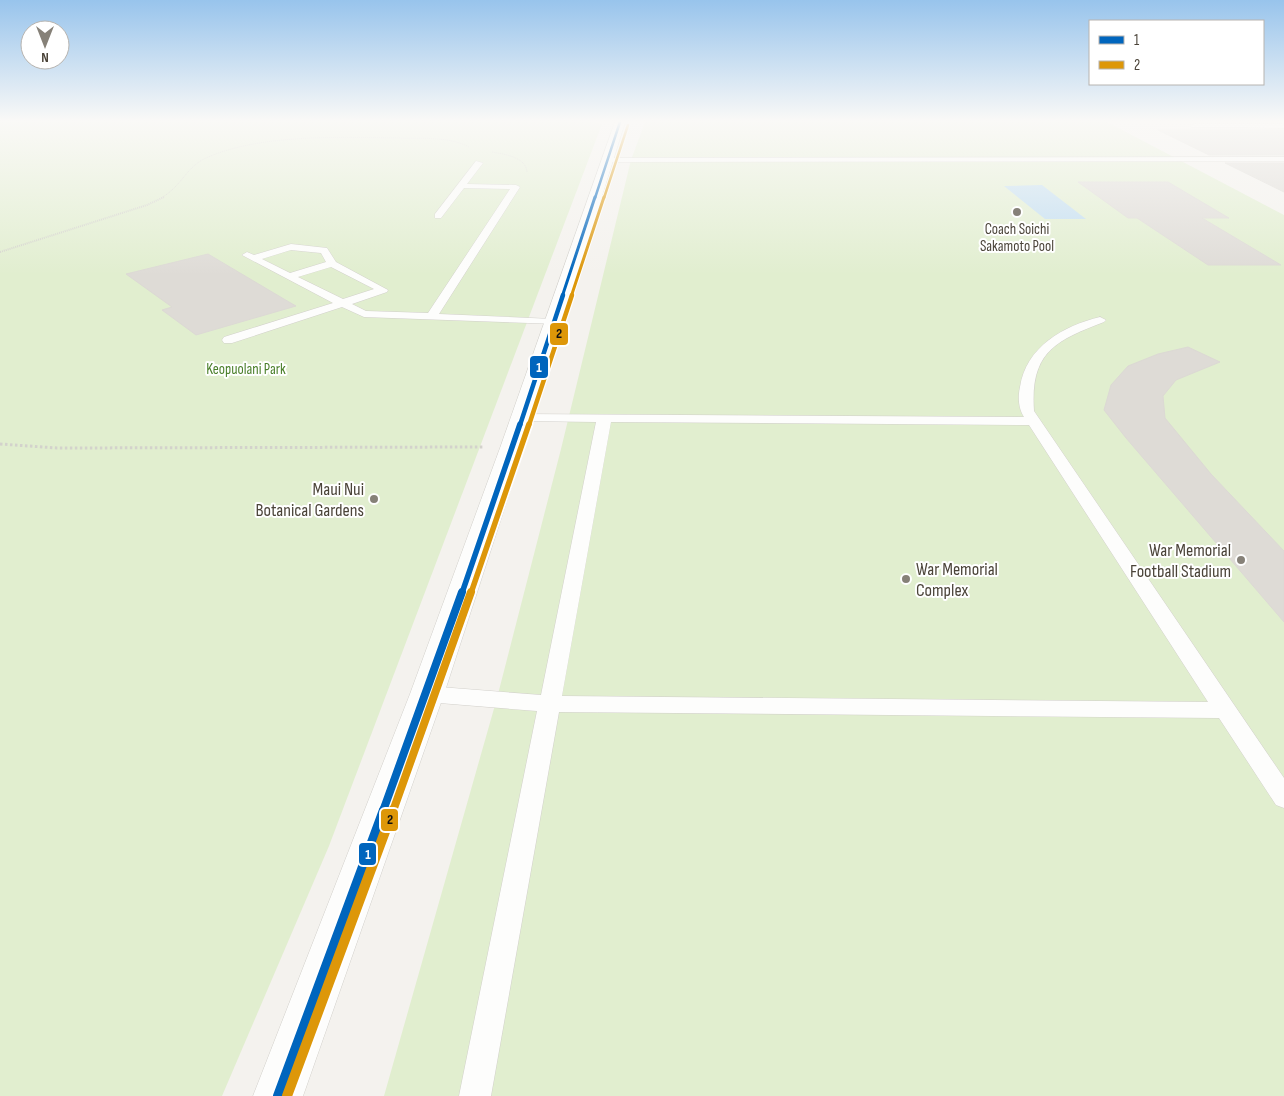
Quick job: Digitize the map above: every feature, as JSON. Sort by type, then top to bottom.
[{"type":"street","points":[[278,1096],[426,694],[512,448],[602,173]]},
{"type":"lane","points":[[438,216],[471,173]]},
{"type":"lane","points":[[431,317],[516,187],[461,186]]},
{"type":"lane","points":[[228,340],[343,304],[383,290],[332,264],[324,250],[292,247],[250,256],[343,304],[364,314],[553,322]]},
{"type":"lane","points":[[289,276],[332,264]]},
{"type":"lane","points":[[1100,320],[1060,337],[1045,348],[1034,361],[1027,376],[1024,392],[1027,411],[1284,798]]},
{"type":"lane","points":[[522,417],[1032,421]]},
{"type":"lane","points":[[475,1096],[604,419]]},
{"type":"lane","points":[[426,694],[549,704],[1225,710]]},
{"type":"path","points":[[0,252],[146,205],[166,196],[177,187],[186,173]]},
{"type":"path","points":[[524,177],[525,173]]},
{"type":"path","points":[[0,444],[58,448],[405,446],[512,448]]},
{"type":"green space","name":"Keopuolani Park","points":[[0,173],[583,173],[329,846],[222,1096],[0,1096]]},
{"type":"green space","name":"War Memorial Complex","points":[[628,173],[1204,173],[1284,215],[1284,1096],[384,1096],[497,698],[561,449]]},
{"type":"water","points":[[1042,185],[1086,219],[1045,219],[1004,186]]},
{"type":"building","points":[[1246,173],[1284,173],[1284,192]]},
{"type":"building","points":[[1078,182],[1168,182],[1229,218],[1202,218],[1281,265],[1208,265],[1137,218],[1128,218]]},
{"type":"building","points":[[208,254],[296,306],[196,335],[162,310],[172,307],[126,274]]},
{"type":"building","points":[[1188,347],[1220,362],[1176,380],[1163,396],[1165,418],[1211,474],[1284,551],[1284,622],[1104,410],[1111,385],[1128,366],[1158,354]]},
{"type":"transit line","name":"1","points":[[278,1096],[427,694],[512,448],[603,173]]},
{"type":"transit line","name":"2","points":[[287,1096],[435,697],[520,451],[612,173]]},
{"type":"place","name":"Coach Soichi Sakamoto Pool","points":[[1017,212]]},
{"type":"place","name":"Maui Nui Botanical Gardens","points":[[374,499]]},
{"type":"place","name":"War Memorial Football Stadium","points":[[1241,560]]},
{"type":"place","name":"War Memorial Complex","points":[[906,579]]}]
